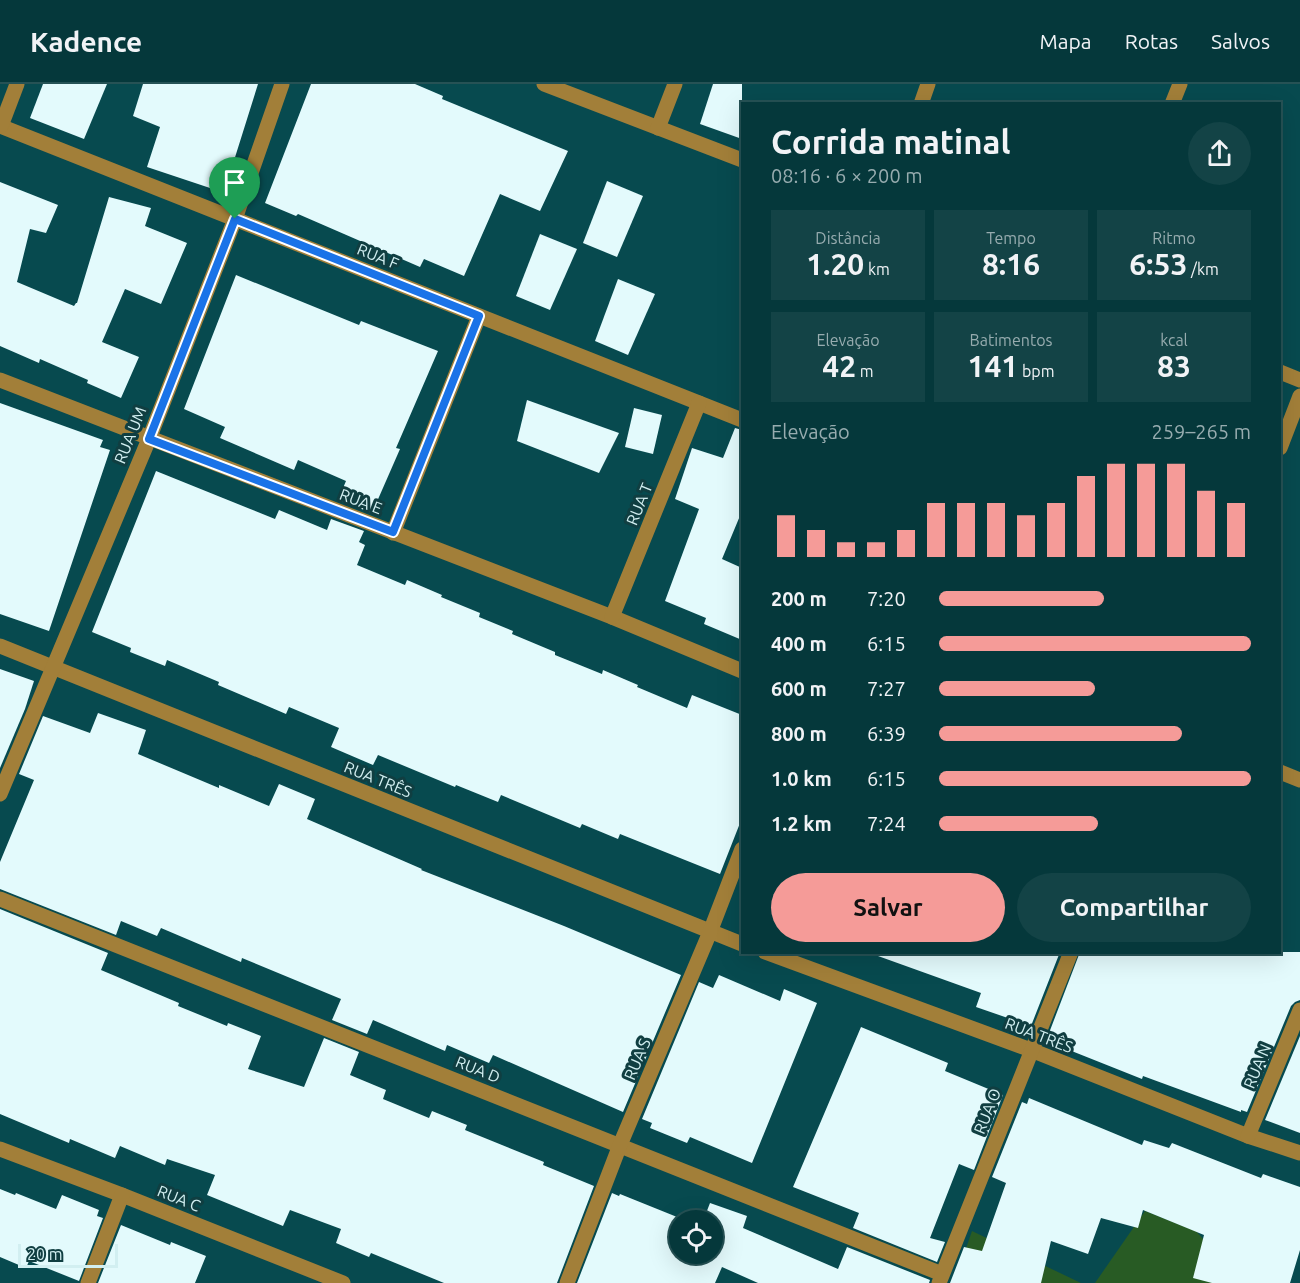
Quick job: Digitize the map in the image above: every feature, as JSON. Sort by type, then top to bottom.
[{"type":"street","points":[[0,126],[17,84]]},
{"type":"street","name":"RUA UM","points":[[0,794],[51,667],[149,439],[235,219],[282,84]]},
{"type":"street","points":[[544,84],[741,160]]},
{"type":"street","points":[[658,128],[675,84]]},
{"type":"street","points":[[922,102],[928,84]]},
{"type":"street","points":[[1173,102],[1180,84]]},
{"type":"street","name":"RUA F","points":[[0,126],[741,420]]},
{"type":"street","points":[[393,532],[479,316]]},
{"type":"street","points":[[1281,372],[1300,380]]},
{"type":"street","name":"RUA E","points":[[0,380],[612,617],[741,671]]},
{"type":"street","points":[[1281,445],[1300,396]]},
{"type":"street","name":"RUA T","points":[[612,617],[699,404]]},
{"type":"street","name":"RUA TRÊS","points":[[0,646],[741,944]]},
{"type":"street","points":[[1281,772],[1300,780]]},
{"type":"street","name":"RUA S","points":[[567,1283],[620,1145],[710,932],[741,852]]},
{"type":"street","name":"RUA D","points":[[0,899],[620,1145],[940,1278]]},
{"type":"street","name":"RUA TRÊS","points":[[770,954],[1031,1050],[1248,1136],[1300,1154]]},
{"type":"street","name":"RUA O","points":[[940,1278],[1070,954]]},
{"type":"street","name":"RUA N","points":[[1248,1136],[1300,1010]]},
{"type":"street","name":"RUA C","points":[[0,1149],[343,1283]]},
{"type":"street","points":[[88,1283],[122,1195]]},
{"type":"green space","points":[[1145,1211],[1196,1231],[1242,1283],[1095,1283]]},
{"type":"green space","points":[[972,1231],[1081,1283],[954,1283]]},
{"type":"building","points":[[43,84],[107,84],[84,139],[30,118]]},
{"type":"building","points":[[143,84],[258,84],[226,186],[221,184],[219,191],[147,167],[160,127],[133,116]]},
{"type":"building","points":[[311,84],[415,84],[443,96],[442,99],[568,151],[540,211],[500,194],[464,276],[424,259],[420,267],[298,214],[296,216],[265,203]]},
{"type":"building","points":[[713,84],[742,84],[741,139],[700,124]]},
{"type":"building","points":[[607,181],[643,196],[617,257],[583,243]]},
{"type":"building","points":[[0,182],[58,205],[46,233],[30,229],[17,282],[74,306],[77,303],[109,197],[151,208],[145,226],[187,243],[161,304],[125,289],[102,342],[139,357],[121,398],[87,383],[88,380],[40,359],[39,363],[0,346]]},
{"type":"building","points":[[540,234],[577,249],[550,310],[516,296]]},
{"type":"building","points":[[236,275],[359,325],[361,321],[438,351],[396,448],[400,449],[372,513],[338,500],[346,481],[298,460],[294,470],[220,438],[225,427],[184,409]]},
{"type":"building","points":[[618,279],[655,294],[628,355],[595,341]]},
{"type":"building","points":[[527,400],[619,433],[599,473],[517,441]]},
{"type":"building","points":[[0,403],[103,440],[100,447],[110,450],[49,631],[0,614]]},
{"type":"building","points":[[634,408],[662,415],[653,454],[625,447]]},
{"type":"building","points":[[735,428],[741,430],[741,513],[722,559],[741,568],[741,640],[704,624],[706,618],[665,601],[699,509],[675,499],[692,448],[723,458]]},
{"type":"building","points":[[156,471],[275,519],[279,510],[327,530],[331,519],[364,531],[359,542],[365,545],[357,565],[405,585],[407,580],[442,595],[441,597],[480,613],[479,617],[513,631],[512,634],[555,652],[555,655],[602,674],[603,670],[687,708],[692,695],[741,715],[741,821],[720,874],[620,834],[618,839],[582,824],[580,828],[501,795],[498,802],[378,755],[373,765],[331,747],[339,728],[289,707],[286,714],[167,660],[165,666],[130,652],[131,648],[92,632]]},
{"type":"building","points":[[0,669],[34,681],[25,709],[0,768]]},
{"type":"building","points":[[98,713],[146,730],[138,754],[269,806],[279,784],[315,799],[307,819],[421,870],[681,975],[623,1112],[493,1055],[489,1063],[447,1045],[445,1051],[373,1020],[367,1034],[332,1020],[341,999],[242,958],[241,962],[161,928],[157,936],[121,921],[116,935],[0,889],[0,862],[34,780],[19,774],[43,716],[90,733]]},
{"type":"building","points":[[0,909],[108,953],[101,970],[179,1003],[178,1006],[227,1026],[228,1023],[261,1036],[248,1069],[304,1087],[324,1038],[359,1052],[350,1075],[386,1090],[383,1099],[429,1118],[432,1111],[467,1125],[465,1130],[544,1162],[543,1165],[594,1186],[557,1283],[444,1283],[371,1253],[369,1257],[336,1243],[341,1229],[290,1210],[283,1226],[207,1195],[215,1175],[167,1159],[165,1165],[120,1146],[115,1158],[70,1139],[69,1143],[0,1114]]},
{"type":"building","points":[[1281,952],[1300,952],[1300,1000],[1291,1006],[1247,1112],[1241,1110],[1241,1112],[1143,1076],[1142,1079],[1049,1042],[1052,1034],[1049,1033],[1079,954],[1281,954]]},
{"type":"building","points":[[878,954],[1059,954],[1031,1026],[976,1007],[981,993],[878,956]]},
{"type":"building","points":[[719,975],[780,1001],[784,989],[817,1003],[752,1163],[690,1137],[687,1143],[650,1128],[652,1123],[642,1119],[699,982],[713,988]]},
{"type":"building","points":[[861,1027],[948,1063],[945,1071],[1003,1095],[974,1170],[959,1164],[930,1238],[945,1242],[937,1262],[853,1228],[859,1213],[793,1187]]},
{"type":"building","points":[[1300,1036],[1300,1133],[1265,1120]]},
{"type":"building","points":[[1029,1098],[1142,1145],[1144,1140],[1169,1148],[1172,1143],[1261,1178],[1263,1174],[1300,1187],[1300,1250],[1290,1283],[1212,1283],[1193,1278],[1204,1235],[1143,1210],[1138,1228],[1101,1218],[1088,1254],[1051,1241],[1041,1283],[950,1283],[964,1247],[982,1251],[1006,1183],[992,1177],[1022,1102],[1027,1104]]},
{"type":"building","points":[[0,1189],[56,1209],[62,1195],[99,1210],[97,1216],[103,1218],[79,1281],[29,1261],[26,1268],[0,1257]]},
{"type":"building","points":[[612,1193],[669,1214],[669,1264],[723,1264],[723,1210],[707,1210],[710,1203],[747,1216],[743,1228],[838,1269],[847,1247],[930,1280],[929,1283],[758,1283],[722,1267],[715,1283],[577,1283]]},
{"type":"building","points":[[121,1225],[170,1245],[171,1242],[206,1256],[195,1283],[98,1283]]},
{"type":"route","points":[[235,219],[479,316],[393,532],[149,439],[235,219]]}]
